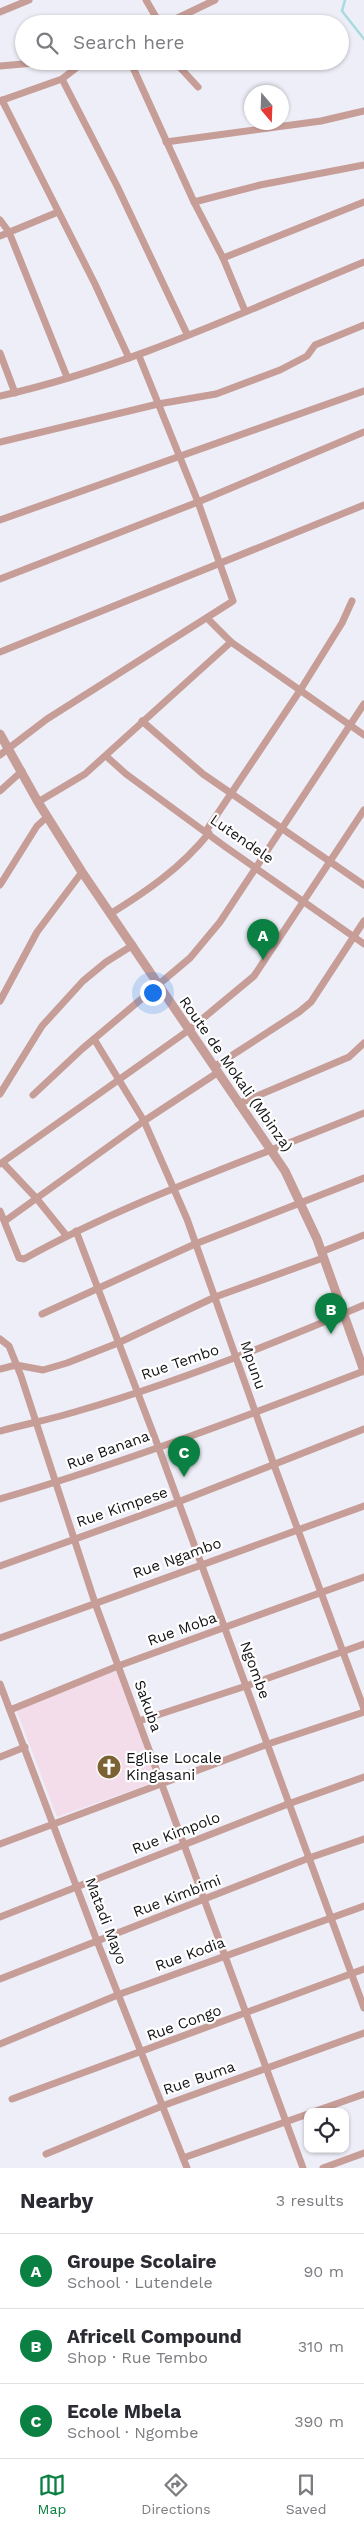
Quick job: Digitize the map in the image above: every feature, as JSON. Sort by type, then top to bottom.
[{"type":"street","points":[[146,0],[155,15]]},
{"type":"street","points":[[184,15],[215,0]]},
{"type":"street","points":[[0,12],[24,1]]},
{"type":"street","points":[[0,66],[15,65]]},
{"type":"street","points":[[74,70],[62,79],[1,100],[129,358]]},
{"type":"street","points":[[134,70],[194,202],[223,258],[245,311]]},
{"type":"street","points":[[182,70],[198,87]]},
{"type":"street","points":[[62,79],[117,186],[187,334]]},
{"type":"street","points":[[166,142],[321,121],[364,111]]},
{"type":"street","points":[[194,202],[260,185],[364,165]]},
{"type":"street","points":[[223,258],[364,202]]},
{"type":"street","points":[[0,236],[58,212]]},
{"type":"street","points":[[0,220],[9,232],[67,377]]},
{"type":"street","points":[[0,396],[139,356],[187,334],[364,262]]},
{"type":"street","points":[[0,442],[158,404],[216,394],[246,384],[305,358],[315,345],[364,325]]},
{"type":"street","points":[[0,353],[15,393]]},
{"type":"street","points":[[0,755],[47,719],[234,600],[198,502],[139,356]]},
{"type":"street","points":[[0,520],[364,391]]},
{"type":"street","points":[[0,579],[198,502],[364,432]]},
{"type":"street","points":[[0,652],[220,561],[364,505]]},
{"type":"street","points":[[110,914],[165,877],[191,855],[301,689],[342,623],[352,601]]},
{"type":"street","points":[[207,618],[231,642],[301,689],[364,735]]},
{"type":"street","points":[[38,802],[85,774],[231,642]]},
{"type":"street","points":[[33,1095],[94,1039],[190,958],[220,922],[364,704]]},
{"type":"street","points":[[142,721],[202,774],[364,885]]},
{"type":"street","name":"Route de Mokali (Mbinza)","points":[[0,734],[38,802],[82,872],[133,945],[238,1104],[272,1150],[302,1204],[364,1371]]},
{"type":"street","name":"Lutendele","points":[[106,756],[126,774],[364,944]]},
{"type":"street","points":[[0,791],[22,771]]},
{"type":"street","points":[[66,1235],[38,1199],[1,1163],[189,1030],[254,976],[306,901],[364,810]]},
{"type":"street","points":[[0,885],[37,826],[48,817]]},
{"type":"street","points":[[0,1001],[37,932],[82,872]]},
{"type":"street","points":[[5,1221],[311,1002],[364,921]]},
{"type":"street","points":[[0,1094],[42,1026],[83,981],[106,962],[133,945]]},
{"type":"street","name":"Mpunu","points":[[94,1039],[144,1121],[173,1188],[215,1297],[255,1413],[364,1710]]},
{"type":"street","points":[[238,1104],[349,1057],[364,1044]]},
{"type":"street","points":[[0,1211],[21,1259],[66,1235],[173,1188],[364,1113]]},
{"type":"street","points":[[42,1314],[97,1287],[195,1244],[302,1204],[364,1178]]},
{"type":"street","name":"Ngombe","points":[[76,1231],[158,1446],[364,2008]]},
{"type":"street","points":[[0,1369],[16,1365],[43,1370],[118,1343],[215,1297],[322,1255],[364,1235]]},
{"type":"street","name":"Rue Tembo","points":[[0,1431],[77,1412],[136,1392],[236,1357],[364,1305]]},
{"type":"street","name":"Sakuba","points":[[0,1339],[10,1346],[118,1666],[247,2014],[284,2122],[303,2168]]},
{"type":"street","name":"Rue Banana","points":[[0,1499],[57,1482],[255,1413],[364,1371]]},
{"type":"street","name":"Rue Kimpese","points":[[0,1566],[178,1502],[364,1429]]},
{"type":"street","name":"Rue Ngambo","points":[[0,1638],[298,1528],[364,1506]]},
{"type":"street","name":"Rue Moba","points":[[10,1710],[118,1666],[364,1577]]},
{"type":"street","points":[[139,1721],[246,1686],[364,1644]]},
{"type":"street","name":"Matadi Mayo","points":[[0,1684],[3,1698],[10,1710],[25,1748],[97,1941],[120,1994],[187,2168]]},
{"type":"street","points":[[0,1844],[364,1710]]},
{"type":"street","points":[[0,1757],[25,1748]]},
{"type":"street","name":"Rue Kimpolo","points":[[0,1917],[288,1804],[364,1777]]},
{"type":"street","name":"Rue Kimbimi","points":[[0,1979],[309,1858],[364,1839]]},
{"type":"street","name":"Rue Kodia","points":[[0,2044],[120,1994],[364,1906]]},
{"type":"street","name":"Rue Congo","points":[[12,2099],[142,2053],[364,1969]]},
{"type":"street","name":"Rue Buma","points":[[46,2154],[162,2106],[364,2033]]},
{"type":"street","points":[[324,2108],[364,2094]]},
{"type":"street","points":[[183,2158],[304,2115]]},
{"type":"street","points":[[323,2168],[364,2153]]},
{"type":"shaded area","points":[[118,1670],[158,1781],[57,1817],[16,1709]]},
{"type":"waterway","points":[[345,0],[342,11],[345,15]]},
{"type":"waterway","points":[[349,20],[364,39]]},
{"type":"place","name":"Groupe Scolaire","points":[[263,960]]},
{"type":"place","name":"Africell Compound","points":[[331,1334]]},
{"type":"place","name":"Ecole Mbela","points":[[184,1477]]},
{"type":"place","name":"Eglise Locale Kingasani","points":[[109,1767]]}]
